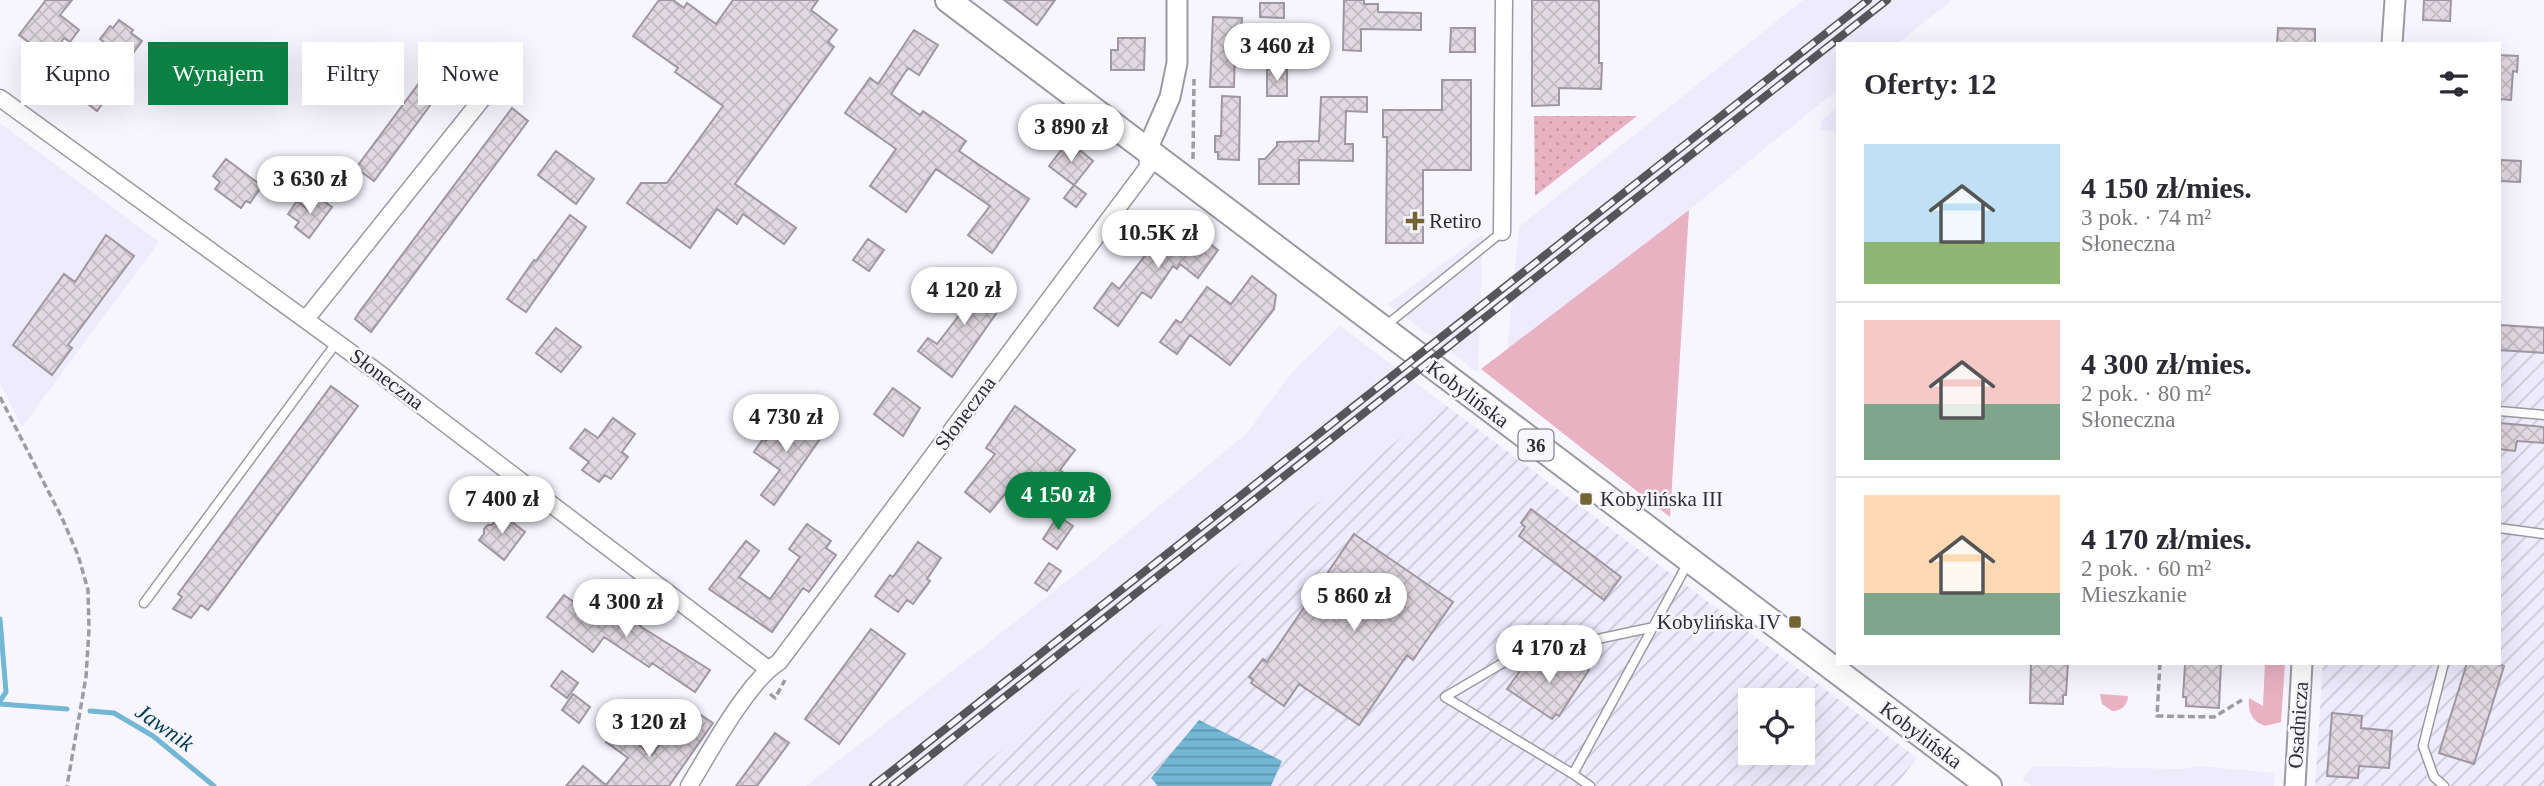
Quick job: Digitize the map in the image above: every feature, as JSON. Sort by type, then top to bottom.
[{"type":"main road","name":"Kobylińska","points":[[948,0],[1989,786]]},
{"type":"street","points":[[1147,150],[1170,97],[1175,75],[1177,0]]},
{"type":"street","points":[[1502,232],[1504,0]]},
{"type":"street","points":[[2392,42],[2395,0]]},
{"type":"street","name":"Słoneczna","points":[[0,97],[337,342],[768,669]]},
{"type":"street","points":[[306,319],[477,105]]},
{"type":"street","name":"Słoneczna","points":[[689,786],[728,722],[768,669],[779,662],[1148,167],[1147,150]]},
{"type":"street","name":"Osadnicza","points":[[2295,786],[2302,665]]},
{"type":"lane","points":[[1382,328],[1502,232]]},
{"type":"lane","points":[[144,603],[337,342]]},
{"type":"lane","points":[[2501,411],[2544,415]]},
{"type":"lane","points":[[2501,528],[2544,534]]},
{"type":"lane","points":[[1573,774],[1689,560]]},
{"type":"lane","points":[[1590,786],[1446,697],[1513,657],[1654,627]]},
{"type":"lane","points":[[2443,665],[2423,746],[2434,777],[2444,786]]},
{"type":"path","points":[[1193,163],[1194,78]]},
{"type":"path","points":[[0,397],[62,518],[78,555],[88,590],[86,677],[67,786]]},
{"type":"path","points":[[2160,665],[2157,716],[2214,717],[2242,700]]},
{"type":"shaded area","points":[[1803,0],[1952,0],[1900,42],[1836,42],[1836,91],[1689,210],[1507,350],[1519,227]]},
{"type":"shaded area","points":[[1836,109],[1836,132],[1821,130],[1822,120]]},
{"type":"shaded area","points":[[1534,116],[1637,116],[1535,196]]},
{"type":"shaded area","points":[[0,123],[159,242],[22,427],[0,383]]},
{"type":"shaded area","points":[[1689,210],[1670,517],[1481,369]]},
{"type":"shaded area","points":[[1483,234],[1478,373],[1388,304]]},
{"type":"shaded area","points":[[2501,324],[2544,326],[2544,786],[2315,786],[2323,665],[2501,665]]},
{"type":"shaded area","points":[[1340,326],[1444,404],[955,786],[806,786],[1105,551],[1247,433],[1294,370]]},
{"type":"shaded area","points":[[1444,404],[1917,758],[1895,786],[955,786]]},
{"type":"shaded area","points":[[2265,665],[2285,665],[2281,722],[2265,726],[2260,724],[2250,712],[2249,698],[2263,706]]},
{"type":"shaded area","points":[[2100,694],[2128,696],[2128,699],[2123,707],[2112,711],[2102,704]]},
{"type":"shaded area","points":[[2032,766],[2182,769],[2199,766],[2275,773],[2274,786],[2031,786],[2022,779]]},
{"type":"water","points":[[1199,720],[1282,761],[1271,786],[1158,786],[1151,778]]},
{"type":"building","points":[[46,0],[72,0],[60,15],[79,30],[70,42],[64,38],[61,42],[28,42],[19,35]]},
{"type":"building","points":[[659,0],[673,0],[684,8],[687,3],[716,24],[733,0],[818,0],[811,10],[837,30],[828,42],[834,47],[735,184],[796,228],[784,244],[743,214],[737,224],[717,209],[690,248],[627,203],[641,183],[667,183],[723,106],[675,72],[678,68],[633,36]]},
{"type":"building","points":[[1004,0],[1055,0],[1037,25]]},
{"type":"building","points":[[1344,0],[1364,0],[1364,4],[1378,4],[1378,12],[1421,13],[1421,30],[1361,29],[1361,51],[1343,50]]},
{"type":"building","points":[[1532,0],[1599,0],[1601,89],[1559,88],[1559,105],[1532,106]]},
{"type":"building","points":[[2424,0],[2451,0],[2450,21],[2423,20]]},
{"type":"building","points":[[1260,3],[1284,3],[1284,18],[1260,17]]},
{"type":"building","points":[[1213,17],[1242,18],[1241,49],[1235,49],[1234,87],[1210,87]]},
{"type":"building","points":[[119,20],[142,41],[134,52],[134,42],[104,42],[100,39],[110,26],[113,28]]},
{"type":"building","points":[[1451,28],[1475,28],[1475,52],[1450,52]]},
{"type":"building","points":[[2278,28],[2315,29],[2315,42],[2277,42]]},
{"type":"building","points":[[914,30],[938,45],[919,75],[908,68],[891,94],[920,115],[923,111],[966,141],[959,151],[1029,199],[992,253],[968,235],[990,206],[936,169],[906,212],[870,186],[896,149],[845,113],[870,78],[878,84]]},
{"type":"building","points":[[1118,38],[1145,38],[1144,70],[1111,70],[1111,50],[1118,50]]},
{"type":"building","points":[[2501,55],[2518,56],[2517,72],[2513,71],[2511,100],[2501,99]]},
{"type":"building","points":[[1267,69],[1287,70],[1287,96],[1267,96]]},
{"type":"building","points":[[1442,80],[1471,80],[1471,170],[1423,170],[1423,243],[1386,243],[1387,137],[1383,137],[1383,110],[1442,110]]},
{"type":"building","points":[[418,84],[418,105],[430,105],[374,181],[356,168]]},
{"type":"building","points":[[1222,96],[1240,97],[1239,160],[1218,159],[1218,152],[1215,152],[1215,136],[1221,136]]},
{"type":"building","points":[[1321,97],[1367,97],[1367,112],[1346,111],[1345,144],[1353,144],[1353,161],[1299,160],[1299,184],[1259,184],[1259,159],[1265,159],[1277,146],[1277,142],[1319,141]]},
{"type":"building","points":[[89,105],[101,105],[97,111]]},
{"type":"building","points":[[512,108],[528,121],[371,332],[355,319],[360,311]]},
{"type":"building","points":[[1066,144],[1077,153],[1080,150],[1093,161],[1074,185],[1049,166]]},
{"type":"building","points":[[556,151],[594,179],[576,204],[538,175]]},
{"type":"building","points":[[226,159],[262,186],[250,203],[246,201],[241,208],[215,189],[220,182],[213,176]]},
{"type":"building","points":[[2501,160],[2521,161],[2520,182],[2501,181]]},
{"type":"building","points":[[1074,185],[1086,194],[1076,207],[1064,198]]},
{"type":"building","points":[[319,198],[332,207],[309,238],[295,227],[299,222],[288,214],[297,201],[310,211]]},
{"type":"building","points":[[570,215],[586,227],[526,312],[507,299]]},
{"type":"building","points":[[1181,222],[1218,250],[1198,278],[1180,264],[1177,269],[1173,266],[1151,298],[1142,292],[1118,326],[1094,308],[1112,283],[1119,289],[1169,225],[1175,230]]},
{"type":"building","points":[[106,235],[134,256],[68,345],[72,348],[52,375],[13,345],[64,274],[75,282]]},
{"type":"building","points":[[868,239],[884,250],[869,271],[853,260]]},
{"type":"building","points":[[981,276],[997,287],[990,296],[1002,305],[952,377],[918,351],[928,338],[937,344],[964,309],[955,303],[972,280],[976,283]]},
{"type":"building","points":[[1252,276],[1276,295],[1274,309],[1230,365],[1190,335],[1177,354],[1160,342],[1176,320],[1181,323],[1207,287],[1231,304]]},
{"type":"building","points":[[2501,325],[2544,328],[2544,353],[2501,350]]},
{"type":"building","points":[[556,328],[581,347],[561,372],[536,353]]},
{"type":"building","points":[[331,386],[358,406],[208,610],[201,605],[191,618],[173,609],[182,597],[178,594]]},
{"type":"building","points":[[893,388],[920,408],[903,436],[874,414]]},
{"type":"building","points":[[1015,406],[1075,450],[1060,470],[1065,474],[1044,502],[1016,481],[990,512],[965,492],[995,454],[986,448]]},
{"type":"building","points":[[786,415],[820,439],[774,505],[761,495],[780,470],[754,452]]},
{"type":"building","points":[[613,418],[635,434],[622,452],[628,457],[611,479],[605,475],[599,482],[582,470],[589,462],[570,448],[585,429],[598,438]]},
{"type":"building","points":[[2501,423],[2544,427],[2544,443],[2517,441],[2515,451],[2501,449]]},
{"type":"building","points":[[1531,509],[1621,577],[1604,600],[1519,536],[1525,527],[1521,523]]},
{"type":"building","points":[[500,513],[525,532],[504,560],[479,540],[484,529],[492,525]]},
{"type":"building","points":[[1058,516],[1073,526],[1057,549],[1043,539]]},
{"type":"building","points":[[807,524],[831,541],[826,548],[836,555],[809,592],[803,588],[772,632],[709,589],[746,541],[759,551],[739,577],[770,599],[800,557],[789,549]]},
{"type":"building","points":[[1354,534],[1453,602],[1413,660],[1407,655],[1359,725],[1299,684],[1284,706],[1251,683],[1253,680],[1249,677],[1263,659],[1267,662]]},
{"type":"building","points":[[918,542],[941,558],[927,579],[930,581],[913,604],[907,600],[898,612],[875,596],[890,575],[893,577]]},
{"type":"building","points":[[1049,563],[1061,571],[1047,591],[1035,583]]},
{"type":"building","points":[[564,595],[593,616],[606,598],[643,628],[710,670],[695,692],[652,663],[649,667],[604,637],[593,652],[547,617]]},
{"type":"building","points":[[871,629],[905,654],[839,744],[805,719]]},
{"type":"building","points":[[1567,656],[1589,670],[1559,716],[1556,714],[1552,719],[1507,689],[1522,668],[1546,665],[1549,667],[1555,658],[1562,664]]},
{"type":"building","points":[[2031,665],[2068,665],[2063,704],[2030,703]]},
{"type":"building","points":[[2185,665],[2221,665],[2219,708],[2186,706],[2186,697],[2183,697]]},
{"type":"building","points":[[2466,665],[2504,666],[2474,764],[2439,753]]},
{"type":"building","points":[[562,671],[578,683],[567,698],[551,686]]},
{"type":"building","points":[[573,694],[590,707],[579,723],[562,710]]},
{"type":"building","points":[[2332,713],[2362,716],[2361,728],[2392,731],[2389,768],[2359,766],[2358,778],[2327,776]]},
{"type":"building","points":[[701,715],[713,723],[669,786],[566,786],[583,766],[606,785],[628,758],[606,742],[616,728],[652,755],[676,723],[688,733]]},
{"type":"building","points":[[775,733],[789,743],[757,786],[736,786]]},
{"type":"waterway","points":[[0,619],[6,692],[0,701]]},
{"type":"waterway","name":"Jawnik","points":[[0,704],[67,709]]},
{"type":"waterway","name":"Jawnik","points":[[90,711],[114,713],[153,736],[214,786]]},
{"type":"railway","points":[[873,786],[1868,0]]},
{"type":"railway","points":[[892,786],[1887,0]]},
{"type":"place","name":"Retiro","points":[[1415,221]]},
{"type":"place","name":"Kobylińska III","points":[[1586,499]]},
{"type":"place","name":"Kobylińska IV","points":[[1795,622]]}]
